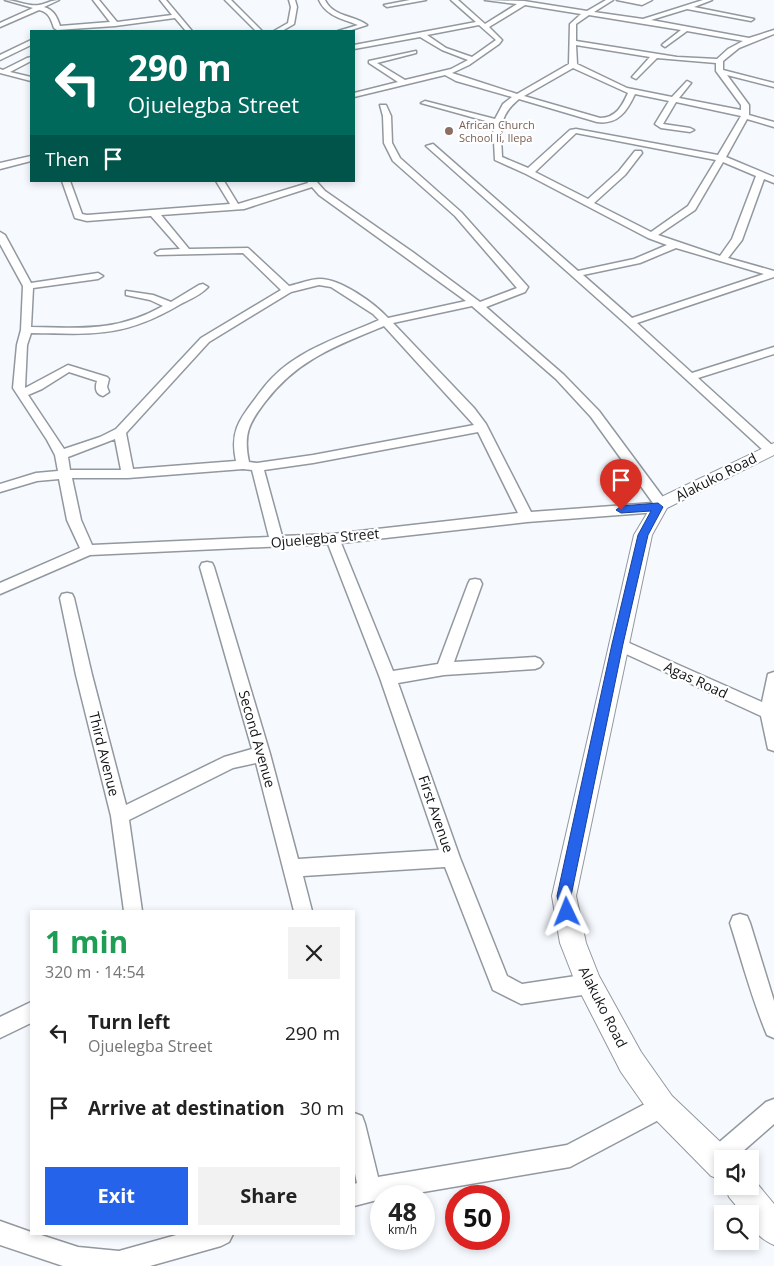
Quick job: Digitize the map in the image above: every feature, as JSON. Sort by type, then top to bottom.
[{"type":"main road","name":"Alakuko Road","points":[[714,1156],[662,1106],[631,1062],[588,984],[573,943],[564,896],[643,535],[660,505],[772,449]]},
{"type":"main road","points":[[747,1195],[774,1229]]},
{"type":"street","points":[[8,0],[42,8],[54,17],[57,28],[115,24],[176,16]]},
{"type":"street","points":[[0,25],[42,8],[56,0]]},
{"type":"street","points":[[96,0],[115,24]]},
{"type":"street","points":[[163,0],[188,30]]},
{"type":"street","points":[[228,0],[258,30]]},
{"type":"street","points":[[280,30],[287,27],[293,20],[294,7],[292,0]]},
{"type":"street","points":[[322,0],[324,6],[332,12],[364,26],[346,30]]},
{"type":"street","points":[[380,0],[396,13]]},
{"type":"street","points":[[387,5],[423,0]]},
{"type":"street","points":[[355,95],[460,68],[499,40],[454,0]]},
{"type":"street","points":[[488,0],[524,3],[586,14],[691,27],[749,40]]},
{"type":"street","points":[[573,65],[573,24],[610,0]]},
{"type":"street","points":[[620,0],[642,3],[649,0]]},
{"type":"street","points":[[643,21],[709,0]]},
{"type":"street","points":[[355,48],[420,34],[483,25],[524,3]]},
{"type":"street","points":[[688,7],[751,19]]},
{"type":"street","points":[[703,21],[716,13]]},
{"type":"street","points":[[665,45],[691,27]]},
{"type":"street","points":[[58,30],[63,28]]},
{"type":"street","points":[[735,29],[769,40]]},
{"type":"street","points":[[651,236],[692,208],[745,114],[746,105],[720,70],[719,61],[723,56],[749,40],[774,32]]},
{"type":"street","points":[[420,34],[444,49],[473,60]]},
{"type":"street","points":[[0,58],[30,43]]},
{"type":"street","points":[[574,43],[655,56],[719,61]]},
{"type":"street","points":[[404,83],[372,62],[414,52]]},
{"type":"street","points":[[636,77],[655,56]]},
{"type":"street","points":[[2,71],[29,59]]},
{"type":"street","points":[[573,65],[608,83],[632,92],[745,114],[774,124]]},
{"type":"street","points":[[573,65],[518,96],[506,106],[498,122],[498,158],[651,236],[675,245],[774,274]]},
{"type":"street","points":[[720,70],[774,85]]},
{"type":"street","points":[[2,71],[30,79]]},
{"type":"street","points":[[446,73],[607,121],[619,115],[632,92]]},
{"type":"street","points":[[687,82],[659,124],[690,130]]},
{"type":"street","points":[[425,103],[498,122]]},
{"type":"street","points":[[243,465],[240,435],[246,418],[276,380],[295,365],[325,346],[387,321],[477,304],[521,290],[523,287],[458,214],[396,159],[388,143],[387,116],[383,107]]},
{"type":"street","points":[[528,172],[576,131],[721,158],[774,180]]},
{"type":"street","points":[[430,146],[772,449]]},
{"type":"street","points":[[589,203],[622,173],[638,153]]},
{"type":"street","points":[[0,166],[30,158]]},
{"type":"street","points":[[722,259],[737,240],[761,175]]},
{"type":"street","points":[[66,182],[78,216],[81,218],[252,204],[312,183],[322,193],[477,304],[560,377],[588,406],[660,505]]},
{"type":"street","points":[[221,182],[236,206]]},
{"type":"street","points":[[153,212],[186,251]]},
{"type":"street","points":[[0,235],[6,254],[28,286],[26,330],[22,345],[19,388],[54,439],[61,455],[74,520],[88,550]]},
{"type":"street","points":[[576,274],[638,261],[675,245]]},
{"type":"street","points":[[160,253],[245,250],[287,290]]},
{"type":"street","points":[[630,322],[774,274]]},
{"type":"street","points":[[28,286],[98,276]]},
{"type":"street","points":[[61,455],[104,440],[120,432],[205,340],[287,290],[319,282],[334,284],[387,321],[470,411],[482,427],[527,518]]},
{"type":"street","points":[[26,330],[107,330],[122,328],[203,287]]},
{"type":"street","points":[[130,293],[152,298],[170,305]]},
{"type":"street","points":[[691,377],[774,350]]},
{"type":"street","points":[[21,393],[38,386],[68,368],[103,379],[102,387],[104,392]]},
{"type":"street","points":[[0,488],[36,477],[65,474],[128,474],[243,465],[257,466],[313,459],[482,427]]},
{"type":"street","points":[[120,432],[128,474]]},
{"type":"street","points":[[257,466],[277,543]]},
{"type":"street","name":"Ojuelegba Street","points":[[0,589],[88,550],[334,539],[660,505]]},
{"type":"street","name":"First Avenue","points":[[334,539],[388,678],[451,858],[500,983],[521,994],[588,984]]},
{"type":"street","name":"Second Avenue","points":[[207,567],[262,754],[303,910]]},
{"type":"street","points":[[444,669],[475,584]]},
{"type":"street","name":"Third Avenue","points":[[67,598],[84,675],[120,816],[132,910]]},
{"type":"street","name":"Agas Road","points":[[618,644],[771,714]]},
{"type":"street","points":[[388,678],[444,669],[535,663]]},
{"type":"street","points":[[774,678],[771,714],[774,744]]},
{"type":"street","points":[[120,816],[230,762],[262,754]]},
{"type":"street","points":[[292,868],[451,858]]},
{"type":"street","points":[[740,923],[761,993],[774,1028]]},
{"type":"street","points":[[0,1028],[30,1013]]},
{"type":"street","points":[[355,1132],[362,1192],[570,1156],[662,1106]]},
{"type":"street","points":[[732,1150],[774,1110]]},
{"type":"street","points":[[0,1233],[78,1259],[119,1263],[164,1258],[219,1235]]},
{"type":"place","name":"African Church School Ii, Ilepa","points":[[449,131]]},
{"type":"route","points":[[567,912],[564,896],[618,644],[643,535],[658,507],[621,510]]}]
